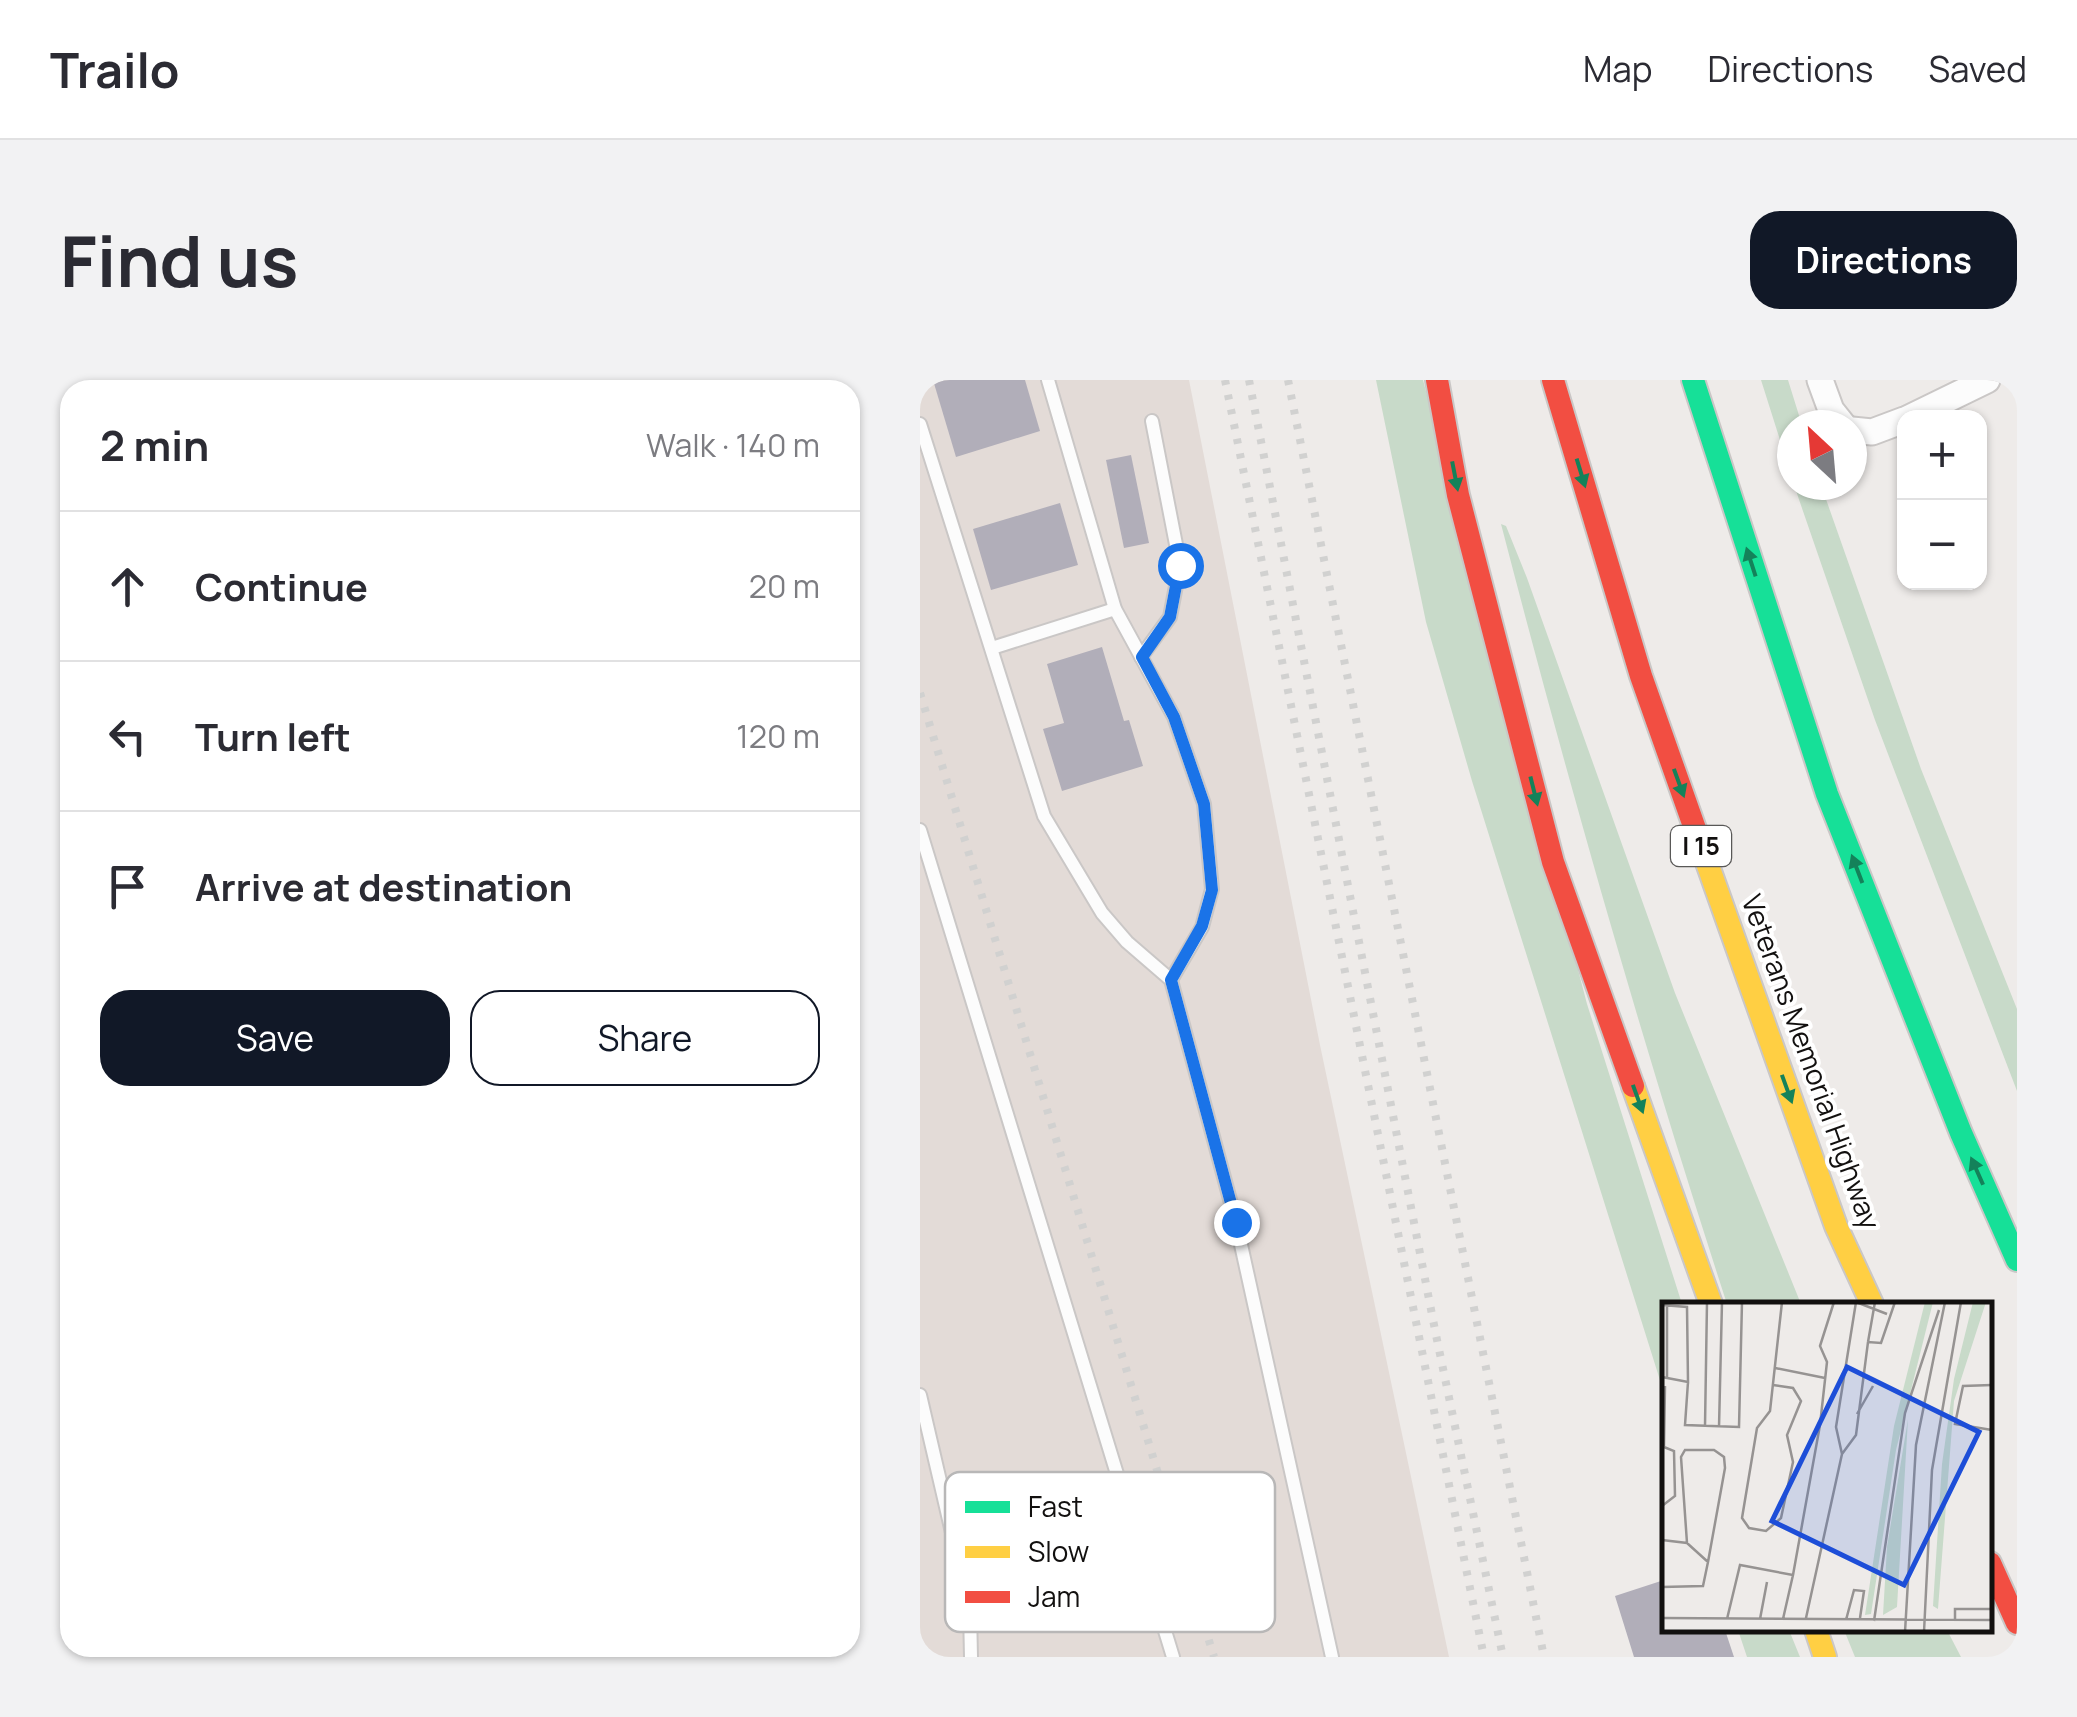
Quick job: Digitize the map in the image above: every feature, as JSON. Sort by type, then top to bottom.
[{"type":"highway","points":[[1437,380],[1458,495],[1553,862],[1710,1302]]},
{"type":"highway","name":"Veterans Memorial Highway","points":[[1553,380],[1641,676],[1836,1226],[1871,1302]]},
{"type":"highway","points":[[1692,380],[1828,794],[1961,1133],[2017,1260]]},
{"type":"highway","points":[[1992,1567],[2017,1623]]},
{"type":"highway","points":[[1817,1632],[1825,1657]]},
{"type":"street","points":[[1820,380],[1830,410]]},
{"type":"street","points":[[1925,410],[1987,380]]},
{"type":"street","points":[[1867,432],[1897,423]]},
{"type":"lane","points":[[1048,380],[1114,608],[1174,717],[1204,804],[1212,890],[1202,926],[1171,980]]},
{"type":"lane","points":[[1142,657],[1170,617],[1180,565],[1152,421]]},
{"type":"lane","points":[[920,424],[1044,816],[1102,912],[1127,942],[1171,980],[1236,1222],[1332,1657]]},
{"type":"lane","points":[[992,648],[1114,608]]},
{"type":"lane","points":[[920,830],[1116,1472]]},
{"type":"lane","points":[[920,1396],[945,1503]]},
{"type":"lane","points":[[1165,1632],[1173,1657]]},
{"type":"shaded area","points":[[920,380],[1189,380],[1320,1045],[1449,1657],[920,1657]]},
{"type":"green space","points":[[1376,380],[1423,380],[1587,1004],[1681,1302],[1662,1302],[1662,1387],[1472,781],[1426,622]]},
{"type":"green space","points":[[1761,380],[1788,380],[1797,410],[1777,410],[1777,431]]},
{"type":"green space","points":[[1799,500],[1826,500],[1921,769],[2017,1009],[2017,1091],[1875,720]]},
{"type":"green space","points":[[1501,524],[1506,526],[1527,578],[1675,993],[1800,1302],[1726,1302],[1608,916]]},
{"type":"green space","points":[[1739,1632],[1790,1632],[1800,1657],[1747,1657]]},
{"type":"green space","points":[[1845,1632],[1948,1632],[1961,1657],[1855,1657]]},
{"type":"building","points":[[933,380],[1025,380],[1040,431],[956,457]]},
{"type":"building","points":[[1131,455],[1149,543],[1124,548],[1106,460]]},
{"type":"building","points":[[1060,503],[1078,565],[991,590],[973,529]]},
{"type":"building","points":[[1102,647],[1124,721],[1129,720],[1143,766],[1062,791],[1043,729],[1064,723],[1047,664]]},
{"type":"building","points":[[1662,1581],[1662,1632],[1726,1632],[1734,1657],[1634,1657],[1615,1596]]},
{"type":"railway","points":[[1225,380],[1484,1657]]},
{"type":"railway","points":[[1249,380],[1503,1657]]},
{"type":"railway","points":[[1288,380],[1544,1657]]},
{"type":"railway","points":[[920,693],[1158,1472]]},
{"type":"railway","points":[[1206,1632],[1214,1657]]},
{"type":"traffic: fast","points":[[1693,380],[1827,794],[1961,1133],[2017,1260]]},
{"type":"traffic: slow","points":[[1700,843],[1836,1226],[1871,1302]]},
{"type":"traffic: slow","points":[[1633,1086],[1710,1302]]},
{"type":"traffic: slow","points":[[1817,1632],[1825,1657]]},
{"type":"traffic: jam","points":[[1437,380],[1458,495],[1553,862],[1633,1086]]},
{"type":"traffic: jam","points":[[1553,380],[1641,676],[1700,843]]},
{"type":"traffic: jam","points":[[1992,1567],[2017,1623]]},
{"type":"route","points":[[1180,565],[1170,617],[1142,657],[1174,717],[1204,804],[1212,890],[1202,926],[1171,980],[1236,1222]]}]
